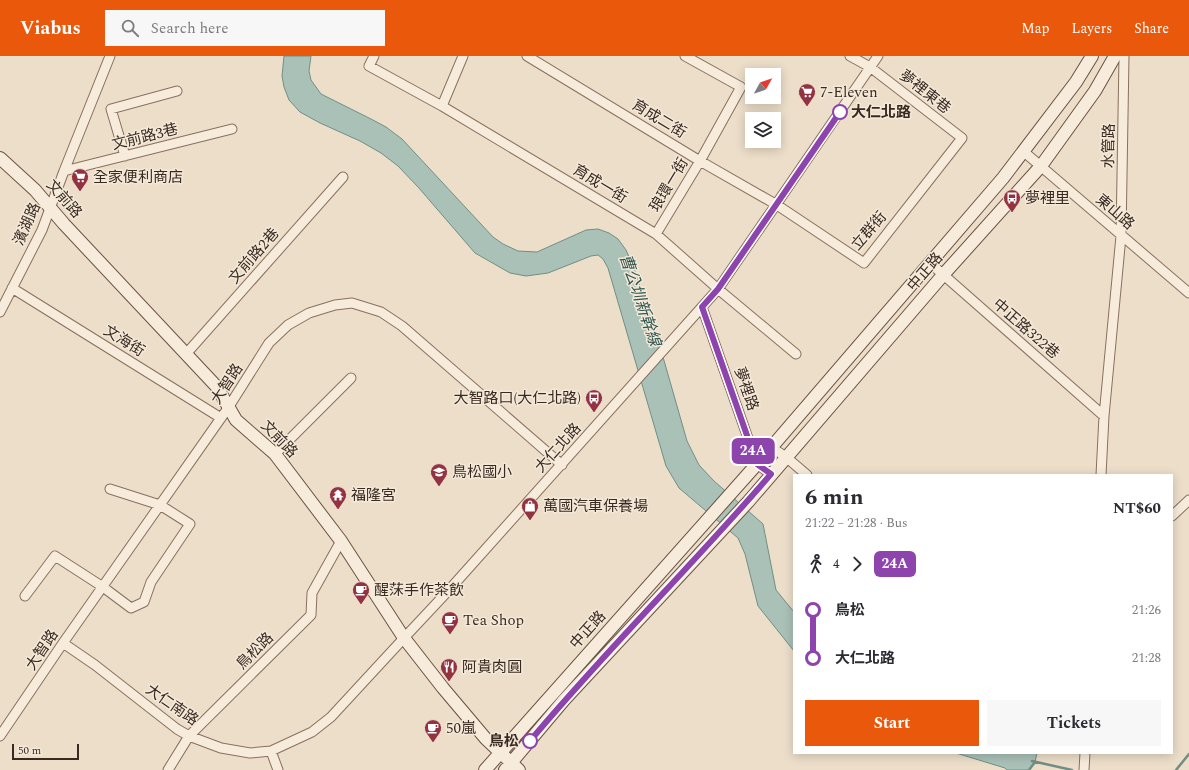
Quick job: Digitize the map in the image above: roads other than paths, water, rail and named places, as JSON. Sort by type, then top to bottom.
[{"type":"main road","name":"中正路","points":[[485,770],[757,464],[1003,178],[1076,82],[1092,56]]},
{"type":"main road","name":"中正路","points":[[512,768],[564,700],[748,502],[943,275],[1041,166],[1095,91],[1115,56]]},
{"type":"main road","name":"文前路","points":[[0,158],[35,190],[217,388],[236,420],[275,454],[341,541],[404,638],[443,688],[512,768]]},
{"type":"street","name":"濱湖路","points":[[0,312],[42,230],[110,56]]},
{"type":"street","name":"育成一街","points":[[374,56],[369,66],[442,106],[656,234],[718,289],[796,354]]},
{"type":"street","points":[[442,106],[463,56]]},
{"type":"street","name":"育成二街","points":[[527,56],[700,161],[777,205]]},
{"type":"street","name":"琅環一街","points":[[656,234],[700,161],[741,88],[685,56]]},
{"type":"street","name":"夢裡東巷","points":[[850,56],[870,68],[962,138]]},
{"type":"street","name":"大仁北路","points":[[404,638],[562,465],[718,289],[878,56]]},
{"type":"street","name":"水管路","points":[[1101,474],[1104,416],[1121,236],[1124,56]]},
{"type":"street","points":[[125,156],[111,109],[177,91]]},
{"type":"street","name":"文前路3巷","points":[[64,171],[232,130]]},
{"type":"street","name":"立群街","points":[[777,205],[864,263],[962,138]]},
{"type":"street","name":"東山路","points":[[1023,151],[1189,293]]},
{"type":"street","name":"文前路2巷","points":[[186,354],[343,177]]},
{"type":"street","name":"中正路322巷","points":[[930,263],[1104,416]]},
{"type":"street","name":"文海街","points":[[12,288],[221,418]]},
{"type":"street","name":"大智路","points":[[0,736],[63,643],[228,408],[269,342],[288,325],[309,313],[335,305],[352,303],[381,312],[402,326],[562,465]]},
{"type":"street","name":"夢裡路","points":[[702,307],[757,464]]},
{"type":"street","points":[[275,454],[350,378]]},
{"type":"street","points":[[771,447],[786,457],[805,474]]},
{"type":"street","points":[[757,464],[771,474]]},
{"type":"street","points":[[25,596],[55,556],[103,587],[131,608],[144,602],[151,582],[190,524],[160,505],[110,489]]},
{"type":"street","points":[[1173,515],[1189,500]]},
{"type":"street","name":"鳥松路","points":[[168,770],[189,736],[311,615],[312,593],[341,541]]},
{"type":"street","name":"大仁南路","points":[[63,643],[95,665],[177,729],[189,736],[221,748],[250,752],[271,751],[312,732],[331,717],[404,638]]},
{"type":"street","points":[[271,751],[278,770]]},
{"type":"street","points":[[1084,770],[1085,754]]},
{"type":"water","name":"曹公圳新幹線","points":[[284,56],[311,56],[309,71],[311,80],[321,94],[386,127],[402,139],[493,237],[503,244],[518,251],[537,252],[586,230],[598,229],[609,233],[618,239],[626,250],[634,268],[661,350],[687,441],[699,465],[714,481],[763,524],[776,590],[793,611],[793,650],[758,606],[745,554],[738,538],[679,488],[666,466],[608,268],[603,259],[598,255],[591,256],[548,273],[526,276],[510,273],[475,253],[398,166],[381,153],[360,141],[320,123],[300,112],[289,100],[282,76]]},
{"type":"water","points":[[959,754],[1037,754],[1035,762],[1029,770],[1007,770],[1005,768]]},
{"type":"waterway","points":[[1176,770],[1189,754]]},
{"type":"waterway","points":[[1032,761],[1072,770]]},
{"type":"waterway","points":[[1029,770],[1035,762]]},
{"type":"place","name":"7-Eleven","points":[[807,107]]},
{"type":"place","name":"大仁北路","points":[[840,112]]},
{"type":"place","name":"全家便利商店","points":[[80,192]]},
{"type":"place","name":"夢裡里","points":[[1012,213]]},
{"type":"place","name":"大智路口(大仁北路)","points":[[594,413]]},
{"type":"place","name":"鳥松國小","points":[[439,487]]},
{"type":"place","name":"福隆宮","points":[[338,510]]},
{"type":"place","name":"萬國汽車保養場","points":[[530,521]]},
{"type":"place","name":"醒莯手作茶飲","points":[[361,605]]},
{"type":"place","name":"Tea Shop","points":[[450,635]]},
{"type":"place","name":"阿貴肉圓","points":[[449,682]]},
{"type":"place","name":"鳥松","points":[[530,741]]},
{"type":"place","name":"50嵐","points":[[433,743]]}]
